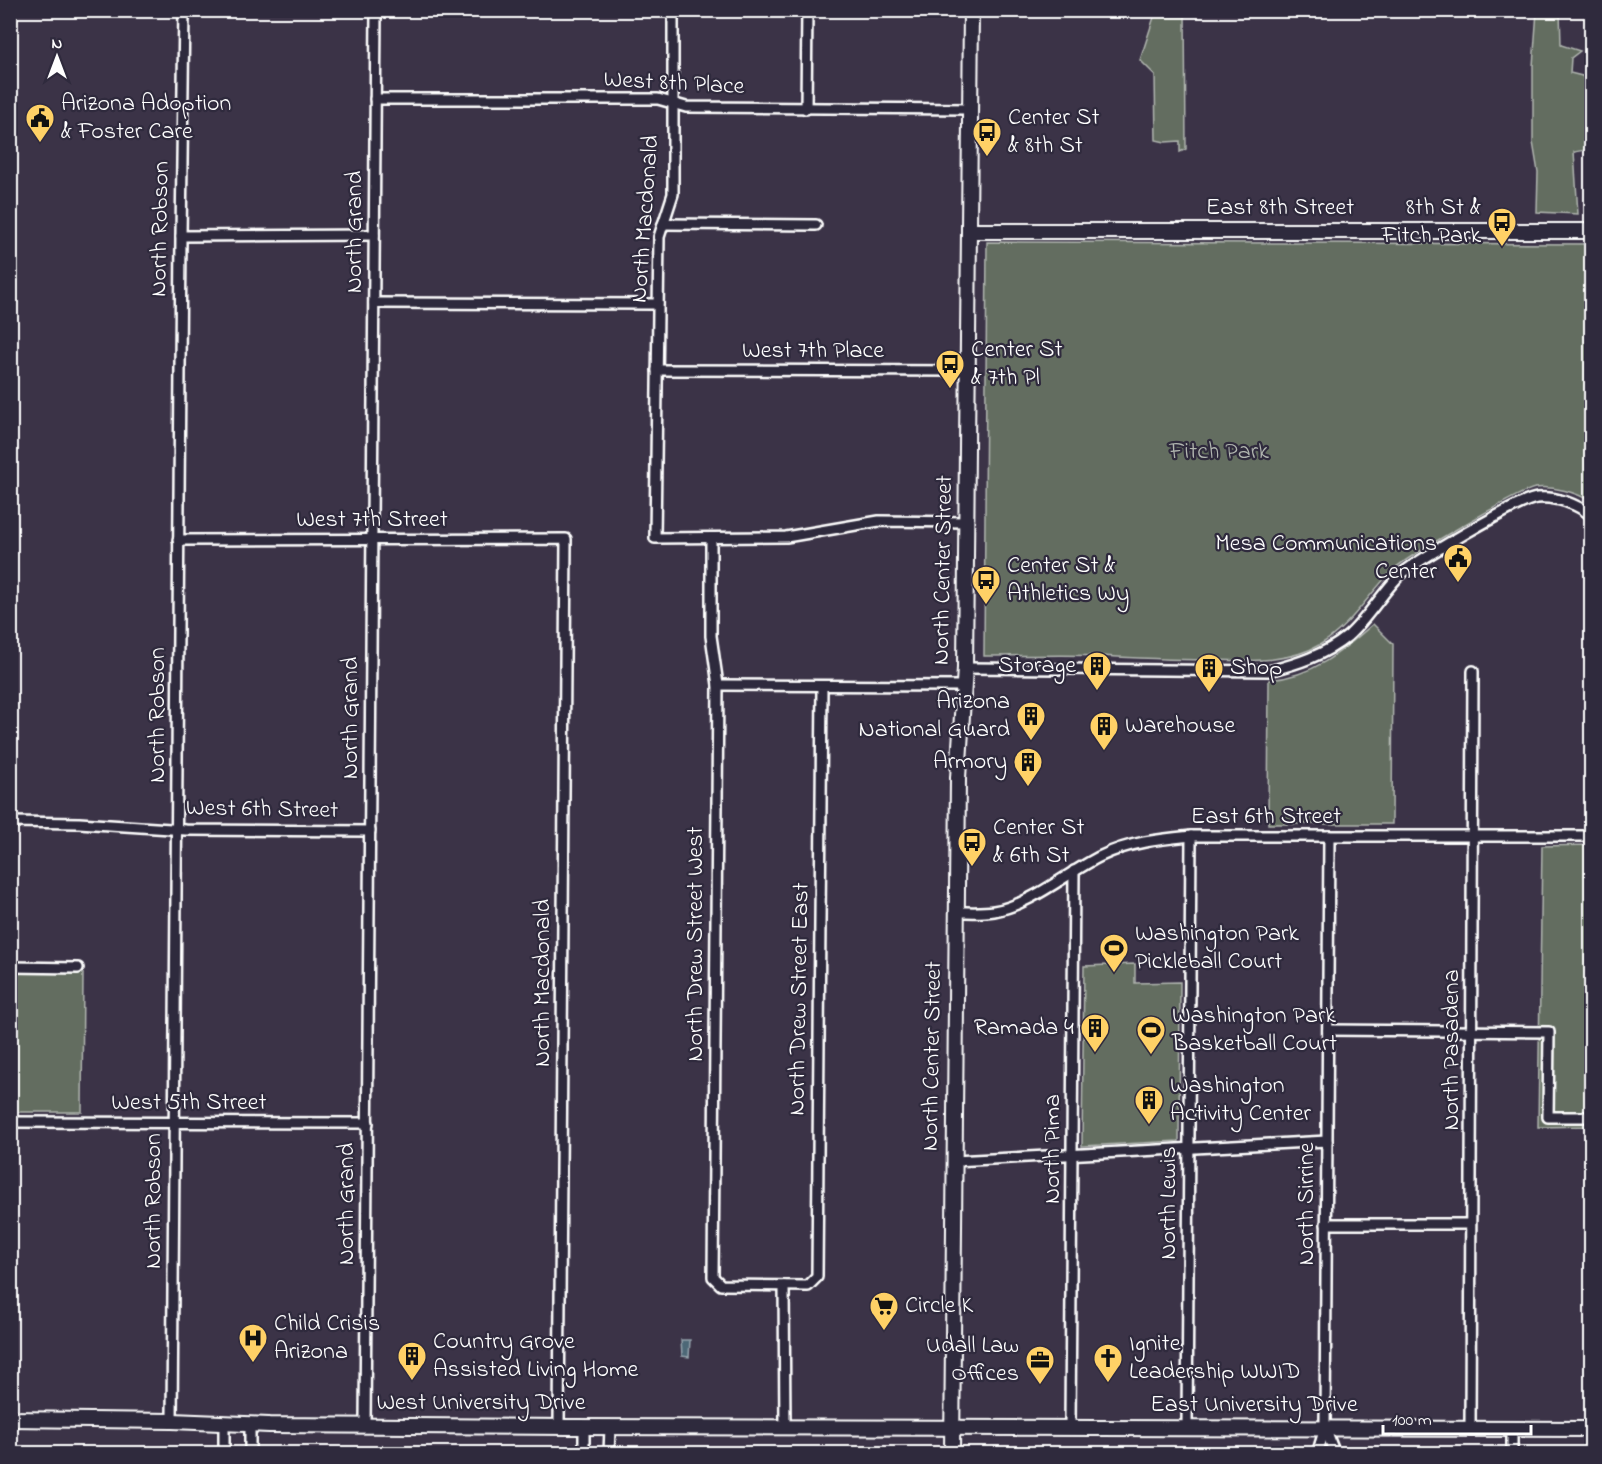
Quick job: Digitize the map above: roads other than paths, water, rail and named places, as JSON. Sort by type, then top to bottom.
[{"type":"street","name":"North Robson","points":[[172,1421],[184,10]]},
{"type":"street","name":"North Grand","points":[[365,1425],[376,10]]},
{"type":"street","name":"North Macdonald","points":[[673,10],[673,194],[659,237],[655,538],[711,538]]},
{"type":"street","points":[[806,109],[807,10]]},
{"type":"street","name":"North Center Street","points":[[952,1454],[958,778],[965,668],[971,10]]},
{"type":"street","name":"West 8th Place","points":[[375,99],[658,99],[686,107],[970,109]]},
{"type":"street","points":[[663,224],[816,225]]},
{"type":"street","name":"East 8th Street","points":[[969,231],[1592,231]]},
{"type":"street","points":[[181,236],[374,235]]},
{"type":"street","points":[[374,303],[658,304]]},
{"type":"street","name":"West 7th Place","points":[[657,370],[968,371]]},
{"type":"street","points":[[965,668],[1269,671],[1292,666],[1324,653],[1348,636],[1399,576],[1417,563],[1515,506],[1535,498],[1549,498],[1565,501],[1592,516]]},
{"type":"street","points":[[711,538],[786,537],[879,521],[967,522]]},
{"type":"street","name":"North Drew Street West","points":[[711,538],[711,636],[718,685],[713,1277],[722,1285],[784,1286]]},
{"type":"street","name":"North Macdonald","points":[[559,1426],[566,539]]},
{"type":"street","name":"West 7th Street","points":[[178,540],[566,539]]},
{"type":"street","name":"North Pasadena","points":[[1470,1429],[1473,671]]},
{"type":"street","points":[[718,685],[964,686]]},
{"type":"street","name":"North Drew Street East","points":[[784,1286],[808,1286],[816,1277],[822,686]]},
{"type":"street","name":"West 6th Street","points":[[10,822],[79,823],[176,829],[370,831]]},
{"type":"street","name":"East 6th Street","points":[[957,912],[995,911],[1020,902],[1103,855],[1159,839],[1191,836],[1592,836]]},
{"type":"street","name":"North Lewis","points":[[1187,1427],[1191,836]]},
{"type":"street","name":"North Sirrine","points":[[1325,1428],[1329,836]]},
{"type":"street","name":"North Pima","points":[[1070,1427],[1074,871]]},
{"type":"street","points":[[10,967],[78,968]]},
{"type":"street","points":[[1328,1030],[1549,1032],[1548,1117],[1592,1117]]},
{"type":"street","name":"West 5th Street","points":[[10,1122],[368,1123]]},
{"type":"street","points":[[954,1161],[1327,1142]]},
{"type":"street","points":[[1326,1224],[1470,1224]]},
{"type":"street","points":[[784,1286],[785,1426]]},
{"type":"street","name":"West University Drive","points":[[10,1419],[584,1427],[952,1427]]},
{"type":"street","points":[[224,1423],[224,1454]]},
{"type":"street","points":[[250,1424],[250,1454]]},
{"type":"street","points":[[584,1427],[584,1454]]},
{"type":"street","points":[[609,1454],[610,1427]]},
{"type":"street","name":"East University Drive","points":[[952,1427],[1592,1429]]},
{"type":"street","points":[[1317,1454],[1325,1428]]},
{"type":"street","points":[[1325,1428],[1335,1454]]},
{"type":"street","points":[[1512,1429],[1512,1454]]},
{"type":"water","points":[[681,1340],[690,1340],[689,1357],[682,1356]]},
{"type":"place","name":"Arizona Adoption & Foster Care","points":[[40,144]]},
{"type":"place","name":"Center St & 8th St","points":[[987,158]]},
{"type":"place","name":"8th St & Fitch Park","points":[[1502,248]]},
{"type":"place","name":"Center St & 7th Pl","points":[[950,390]]},
{"type":"place","name":"Mesa Communications Center","points":[[1458,584]]},
{"type":"place","name":"Center St & Athletics Wy","points":[[986,606]]},
{"type":"place","name":"Storage","points":[[1097,692]]},
{"type":"place","name":"Shop","points":[[1209,694]]},
{"type":"place","name":"Arizona National Guard","points":[[1031,742]]},
{"type":"place","name":"Warehouse","points":[[1104,752]]},
{"type":"place","name":"Armory","points":[[1028,788]]},
{"type":"place","name":"Center St & 6th St","points":[[972,868]]},
{"type":"place","name":"Washington Park Pickleball Court","points":[[1114,974]]},
{"type":"place","name":"Ramada 4","points":[[1095,1054]]},
{"type":"place","name":"Washington Park Basketball Court","points":[[1151,1056]]},
{"type":"place","name":"Washington Activity Center","points":[[1149,1126]]},
{"type":"place","name":"Circle K","points":[[884,1332]]},
{"type":"place","name":"Child Crisis Arizona","points":[[253,1364]]},
{"type":"place","name":"Country Grove Assisted Living Home","points":[[412,1382]]},
{"type":"place","name":"Ignite Leadership WWID","points":[[1108,1384]]},
{"type":"place","name":"Udall Law Offices","points":[[1040,1386]]},
{"type":"park label","name":"Fitch Park","points":[[1219,452]]}]
